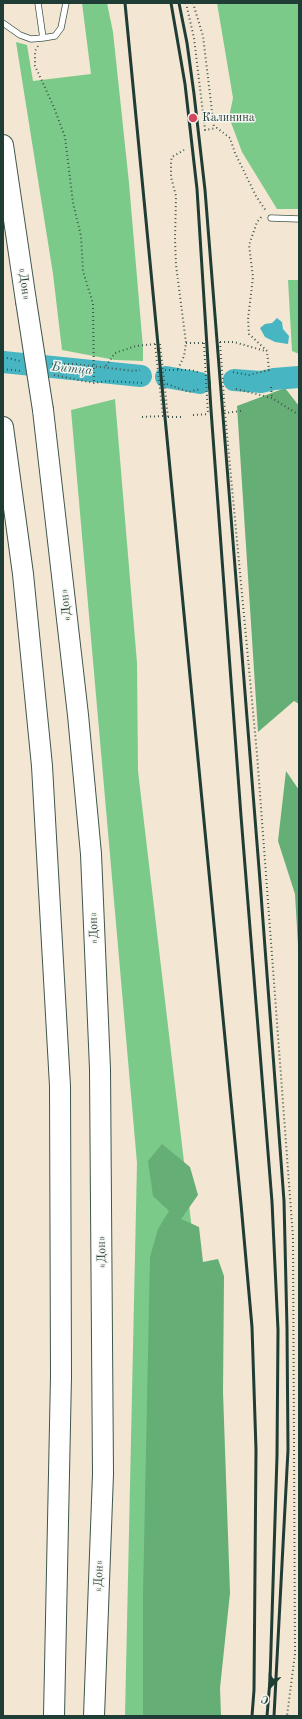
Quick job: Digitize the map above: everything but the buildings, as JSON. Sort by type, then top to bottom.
[{"type":"highway","name":"«Дон»","points":[[3,145],[43,410],[76,700],[91,854],[100,1069],[104,1474],[94,1716]]},
{"type":"highway","points":[[3,427],[23,574],[42,766],[60,1086],[61,1376],[54,1716]]},
{"type":"lane","points":[[38,3],[43,38]]},
{"type":"lane","points":[[3,23],[20,35],[31,39],[55,36],[61,28],[66,3]]},
{"type":"lane","points":[[271,218],[299,219]]},
{"type":"path","points":[[186,3],[194,38],[205,130],[217,128],[230,138],[235,153],[256,196],[271,218]]},
{"type":"path","points":[[193,3],[203,36],[214,128]]},
{"type":"path","points":[[43,38],[35,51],[35,66],[53,105],[65,137],[73,203],[81,236],[83,270],[94,304],[94,383]]},
{"type":"path","points":[[178,370],[184,356],[186,343],[176,266],[176,196],[171,177],[171,161],[172,157],[184,150]]},
{"type":"path","points":[[233,372],[249,375],[268,370],[267,351],[249,334],[248,320],[253,277],[249,245],[257,222],[267,211]]},
{"type":"path","points":[[267,351],[234,342],[220,342],[225,413],[257,754],[293,1237],[295,1654],[287,1716]]},
{"type":"path","points":[[186,343],[204,343],[208,414],[193,415]]},
{"type":"path","points":[[106,367],[115,353],[136,346],[155,344],[163,416],[142,417]]},
{"type":"path","points":[[160,344],[168,417],[184,417]]},
{"type":"path","points":[[74,364],[93,365],[134,371],[140,370]]},
{"type":"path","points":[[3,369],[27,372]]},
{"type":"path","points":[[165,370],[191,370],[198,372]]},
{"type":"path","points":[[50,375],[94,383],[107,381],[142,383]]},
{"type":"path","points":[[167,384],[189,392],[200,389]]},
{"type":"path","points":[[271,388],[272,398]]},
{"type":"path","points":[[236,389],[272,398],[299,415]]},
{"type":"path","points":[[225,413],[241,411]]},
{"type":"green space","points":[[82,3],[107,3],[113,32],[129,183],[143,361],[115,360],[62,350],[53,274],[16,42],[27,45],[33,81],[91,74]]},
{"type":"green space","points":[[217,3],[299,3],[299,209],[277,209],[242,152],[229,117],[233,98]]},
{"type":"green space","points":[[288,280],[299,280],[299,354],[292,351]]},
{"type":"green space","points":[[285,388],[299,406],[299,704],[294,701],[258,732],[237,406]]},
{"type":"green space","points":[[115,399],[137,663],[138,771],[202,1315],[192,1716],[125,1716],[137,1163],[71,410]]},
{"type":"green space","points":[[286,771],[299,790],[299,962],[295,894],[278,841]]},
{"type":"green space","points":[[162,1144],[190,1167],[198,1195],[181,1219],[199,1227],[203,1262],[218,1259],[224,1276],[223,1392],[230,1593],[220,1688],[221,1716],[143,1716],[143,1594],[150,1257],[158,1229],[169,1211],[153,1196],[148,1161]]},
{"type":"water","points":[[277,318],[282,322],[283,329],[289,336],[288,344],[275,342],[265,337],[260,328],[265,324],[272,323]]},
{"type":"waterway","name":"Битца","points":[[3,362],[141,376]]},
{"type":"waterway","name":"Битца","points":[[166,377],[200,383]]},
{"type":"waterway","name":"Битца","points":[[234,380],[261,382],[274,379],[299,377]]},
{"type":"railway","points":[[125,3],[252,1327],[256,1450],[254,1690],[252,1716]]},
{"type":"railway","points":[[171,3],[185,84],[197,189],[211,410],[241,816],[272,1202],[278,1330],[277,1456],[270,1680],[267,1716]]},
{"type":"railway","points":[[179,3],[187,43],[205,190],[284,1201],[288,1450],[274,1716]]},
{"type":"place","name":"Калинина","points":[[193,118]]}]
